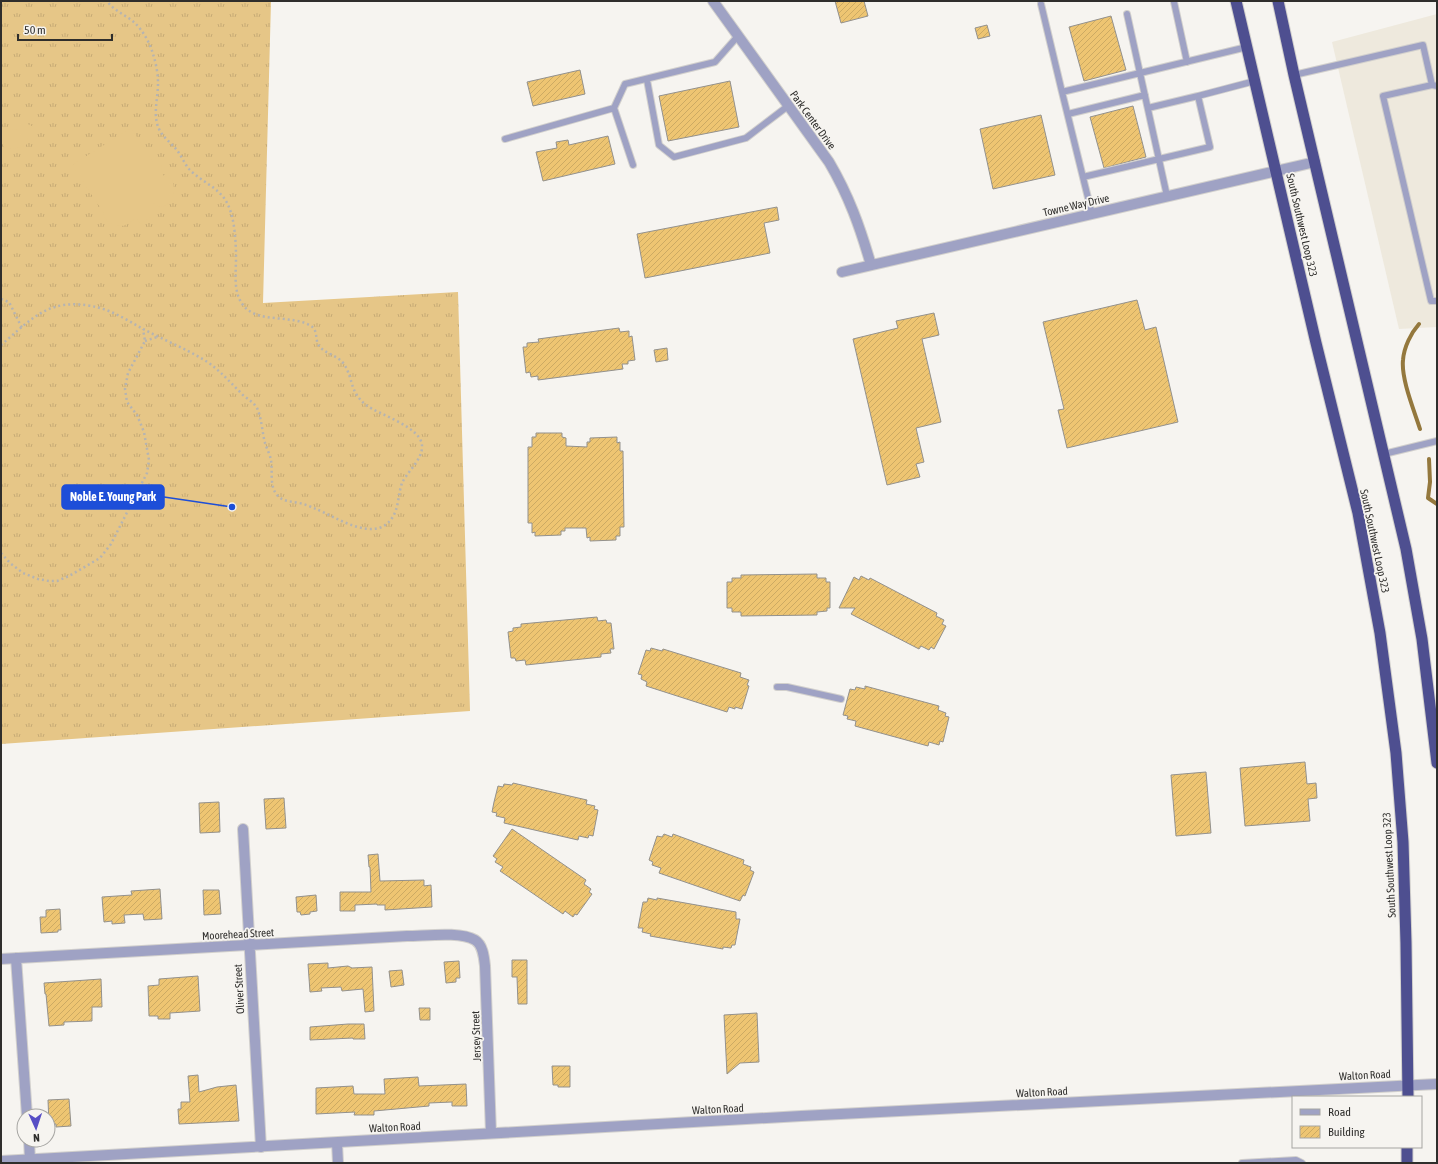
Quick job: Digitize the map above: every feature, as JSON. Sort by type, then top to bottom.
[{"type":"highway","name":"South Southwest Loop 323","points":[[1236,1],[1358,513],[1385,668],[1396,753],[1402,842],[1408,1096]]},
{"type":"highway","points":[[1278,1],[1294,75],[1406,549],[1427,673],[1437,763]]},
{"type":"highway","points":[[1407,1148],[1407,1163]]},
{"type":"street","name":"Park Center Drive","points":[[713,1],[829,162],[838,177],[857,218],[871,265]]},
{"type":"street","name":"Towne Way Drive","points":[[842,272],[1315,162]]},
{"type":"street","name":"Oliver Street","points":[[243,830],[261,1147]]},
{"type":"street","name":"Moorehead Street","points":[[1,959],[407,936],[457,935],[476,940]]},
{"type":"street","name":"Jersey Street","points":[[476,940],[482,949],[485,966],[491,1133]]},
{"type":"street","points":[[16,958],[26,1108]]},
{"type":"street","name":"Walton Road","points":[[1,1162],[30,1160],[87,1160],[261,1147],[491,1133],[1437,1084]]},
{"type":"street","points":[[337,1143],[338,1163]]},
{"type":"street","points":[[29,1148],[30,1160]]},
{"type":"lane","points":[[1174,2],[1187,62]]},
{"type":"lane","points":[[1041,4],[1092,214]]},
{"type":"lane","points":[[1127,14],[1167,196]]},
{"type":"lane","points":[[633,165],[614,108],[626,84],[715,62],[738,36]]},
{"type":"lane","points":[[1294,75],[1423,45],[1435,86],[1383,96],[1431,301],[1437,301]]},
{"type":"lane","points":[[1062,92],[1247,47]]},
{"type":"lane","points":[[647,80],[659,145],[674,157],[746,138],[788,106]]},
{"type":"lane","points":[[1148,108],[1255,82]]},
{"type":"lane","points":[[1068,114],[1145,95]]},
{"type":"lane","points":[[1083,177],[1210,147],[1198,96]]},
{"type":"lane","points":[[505,139],[614,108]]},
{"type":"lane","points":[[1384,454],[1437,441]]},
{"type":"lane","points":[[777,687],[787,687],[840,699]]},
{"type":"lane","points":[[1242,1163],[1296,1160],[1302,1163]]},
{"type":"path","points":[[1,345],[35,317],[55,307],[80,305],[98,307],[113,313],[157,337],[192,353],[223,375],[251,401],[257,409],[265,443],[271,460],[272,485],[276,494],[282,499],[298,502],[353,526],[365,529],[376,529],[385,525],[393,518],[403,481],[419,456],[422,448],[422,442],[405,425],[368,407],[360,399],[353,390],[348,372],[342,361],[320,348],[316,341],[316,331],[311,326],[297,321],[267,317],[251,312],[244,306],[238,294],[235,278],[235,240],[228,205],[221,194],[188,168],[176,149],[161,133],[157,125],[156,111],[158,82],[153,52],[137,25],[111,7],[107,1]]},
{"type":"path","points":[[1,299],[9,302],[22,328]]},
{"type":"path","points":[[1,553],[10,563],[23,573],[38,579],[57,581],[69,576],[100,558],[111,544],[147,473],[149,460],[144,432],[136,415],[127,402],[125,389],[128,374],[145,340],[143,329]]},
{"type":"path","points":[[145,340],[157,337]]},
{"type":"shaded area","points":[[1437,14],[1437,327],[1399,329],[1332,42]]},
{"type":"green space","points":[[1,1],[271,1],[263,303],[458,292],[470,711],[1,744]]},
{"type":"green space","points":[[25,123],[32,126],[33,129],[27,138],[28,143],[17,148],[4,147],[2,141],[4,132],[18,129]]},
{"type":"green space","points":[[131,128],[153,162],[158,162],[161,165],[163,175],[172,180],[174,188],[171,200],[165,206],[160,207],[153,203],[153,207],[148,211],[152,216],[140,224],[136,218],[126,225],[118,226],[107,220],[72,165]]},
{"type":"building","points":[[835,1],[864,1],[868,16],[841,23]]},
{"type":"building","points":[[1111,16],[1126,70],[1084,81],[1069,27]]},
{"type":"building","points":[[987,25],[990,36],[978,39],[975,28]]},
{"type":"building","points":[[580,70],[585,94],[533,106],[527,82]]},
{"type":"building","points":[[730,81],[739,127],[668,141],[659,96]]},
{"type":"building","points":[[1133,106],[1146,157],[1104,168],[1090,117]]},
{"type":"building","points":[[1041,115],[1055,175],[993,189],[980,129]]},
{"type":"building","points":[[608,136],[615,164],[543,181],[536,152],[557,148],[556,142],[568,140],[569,145]]},
{"type":"building","points":[[777,207],[779,220],[764,223],[770,253],[645,278],[637,234]]},
{"type":"building","points":[[1137,300],[1145,330],[1156,327],[1178,422],[1067,448],[1058,410],[1064,409],[1043,322]]},
{"type":"building","points":[[934,313],[939,335],[922,339],[941,422],[916,428],[924,462],[916,464],[920,477],[887,485],[853,339],[898,328],[896,321]]},
{"type":"building","points":[[619,328],[620,332],[629,331],[629,337],[632,336],[635,360],[628,361],[628,364],[622,364],[623,369],[538,380],[538,376],[531,377],[530,372],[526,373],[523,347],[527,347],[527,343],[539,342],[538,339]]},
{"type":"building","points":[[667,348],[668,360],[656,362],[654,350]]},
{"type":"building","points":[[536,433],[562,433],[562,437],[566,438],[566,446],[587,447],[587,442],[590,442],[590,438],[617,437],[617,443],[620,442],[620,451],[623,451],[624,527],[620,527],[620,536],[616,536],[616,540],[590,541],[590,537],[587,538],[586,528],[565,528],[565,531],[561,531],[561,535],[535,536],[535,532],[532,533],[532,523],[528,523],[528,447],[532,447],[532,437],[536,437]]},
{"type":"building","points":[[817,574],[817,578],[826,578],[826,582],[830,582],[830,608],[827,608],[827,611],[817,612],[817,615],[741,616],[741,612],[732,612],[732,608],[727,608],[727,582],[732,582],[732,578],[741,578],[741,575]]},
{"type":"building","points":[[861,576],[869,580],[870,578],[937,613],[936,616],[944,620],[942,624],[946,626],[934,649],[931,647],[929,650],[921,646],[919,649],[851,614],[855,608],[839,608],[854,577],[859,580]]},
{"type":"building","points":[[597,617],[598,621],[606,620],[607,623],[611,623],[614,649],[610,649],[611,653],[601,654],[601,657],[526,665],[525,660],[516,661],[515,658],[511,658],[508,632],[513,631],[513,628],[521,627],[521,624]]},
{"type":"building","points":[[651,648],[662,651],[663,649],[741,673],[740,677],[749,680],[747,685],[749,686],[742,709],[729,707],[727,712],[646,686],[647,682],[641,679],[642,675],[638,674],[646,650],[650,651]]},
{"type":"building","points":[[865,686],[939,706],[938,710],[946,713],[945,716],[949,717],[943,742],[940,741],[939,745],[929,742],[928,746],[855,726],[856,721],[847,719],[848,716],[843,715],[850,689],[855,690],[856,687],[865,689]]},
{"type":"building","points":[[1305,762],[1307,784],[1316,783],[1317,798],[1308,799],[1310,821],[1245,826],[1240,768]]},
{"type":"building","points":[[1206,772],[1211,833],[1176,836],[1171,775]]},
{"type":"building","points":[[513,783],[587,800],[586,804],[595,806],[594,809],[598,810],[593,836],[589,835],[588,838],[579,836],[578,840],[504,823],[505,818],[496,816],[497,813],[492,812],[494,802],[498,786],[503,787],[504,784],[512,785]]},
{"type":"building","points":[[284,798],[286,828],[266,829],[264,799]]},
{"type":"building","points":[[219,802],[220,832],[200,833],[199,803]]},
{"type":"building","points":[[512,829],[586,880],[584,884],[591,889],[589,892],[592,894],[577,915],[575,914],[573,917],[565,911],[563,914],[500,871],[503,867],[495,862],[497,859],[493,856]]},
{"type":"building","points":[[664,834],[672,837],[673,834],[744,860],[743,864],[751,867],[750,870],[754,872],[745,896],[743,895],[740,901],[659,873],[661,868],[652,865],[653,862],[649,860],[657,836],[662,837]]},
{"type":"building","points":[[378,854],[380,881],[424,880],[424,886],[431,885],[432,907],[385,910],[385,905],[377,904],[355,905],[355,911],[340,911],[340,892],[371,892],[368,855]]},
{"type":"building","points":[[160,889],[162,919],[144,920],[143,914],[124,915],[125,923],[112,924],[112,921],[104,922],[102,897],[132,895],[131,891]]},
{"type":"building","points":[[203,890],[219,890],[221,914],[204,915]]},
{"type":"building","points":[[316,895],[317,911],[310,912],[310,914],[301,915],[300,912],[297,912],[296,897]]},
{"type":"building","points":[[648,898],[657,900],[657,898],[736,912],[736,919],[740,919],[735,945],[732,945],[731,948],[723,947],[723,949],[650,936],[651,934],[642,932],[643,928],[638,928],[643,902],[647,902]]},
{"type":"building","points":[[60,909],[61,930],[58,930],[58,932],[41,933],[40,917],[46,917],[46,910]]},
{"type":"building","points":[[512,960],[527,960],[527,1004],[518,1004],[517,977],[512,977]]},
{"type":"building","points":[[459,961],[460,978],[456,978],[456,982],[446,983],[444,962]]},
{"type":"building","points":[[328,963],[328,968],[348,966],[352,968],[372,967],[374,1011],[365,1012],[363,989],[342,991],[341,987],[321,988],[322,991],[310,992],[308,964]]},
{"type":"building","points":[[402,970],[404,985],[391,987],[389,971]]},
{"type":"building","points":[[198,976],[200,1011],[170,1013],[170,1019],[158,1019],[158,1016],[149,1016],[148,986],[159,985],[159,979]]},
{"type":"building","points":[[101,979],[102,1007],[92,1007],[92,1021],[64,1022],[64,1025],[49,1026],[44,983]]},
{"type":"building","points":[[419,1008],[430,1008],[430,1020],[420,1020]]},
{"type":"building","points":[[757,1013],[759,1062],[740,1063],[727,1074],[724,1015]]},
{"type":"building","points":[[364,1024],[365,1039],[353,1038],[310,1040],[310,1027]]},
{"type":"building","points":[[552,1066],[570,1066],[570,1087],[558,1087],[558,1085],[553,1085]]},
{"type":"building","points":[[198,1075],[199,1092],[217,1087],[236,1085],[239,1121],[179,1124],[178,1109],[181,1109],[181,1102],[190,1102],[188,1076]]},
{"type":"building","points":[[418,1077],[419,1086],[466,1084],[467,1106],[452,1106],[452,1102],[429,1103],[429,1106],[374,1111],[374,1115],[354,1115],[355,1112],[316,1114],[316,1088],[353,1086],[354,1094],[385,1094],[384,1079]]},
{"type":"building","points":[[69,1099],[71,1126],[56,1127],[56,1108],[48,1108],[48,1100]]},
{"type":"waterway","points":[[1419,324],[1406,345],[1403,368],[1408,394],[1420,429]]},
{"type":"waterway","points":[[1429,459],[1430,482],[1428,498],[1437,504]]},
{"type":"place","name":"Noble E. Young Park","points":[[232,507]]}]
